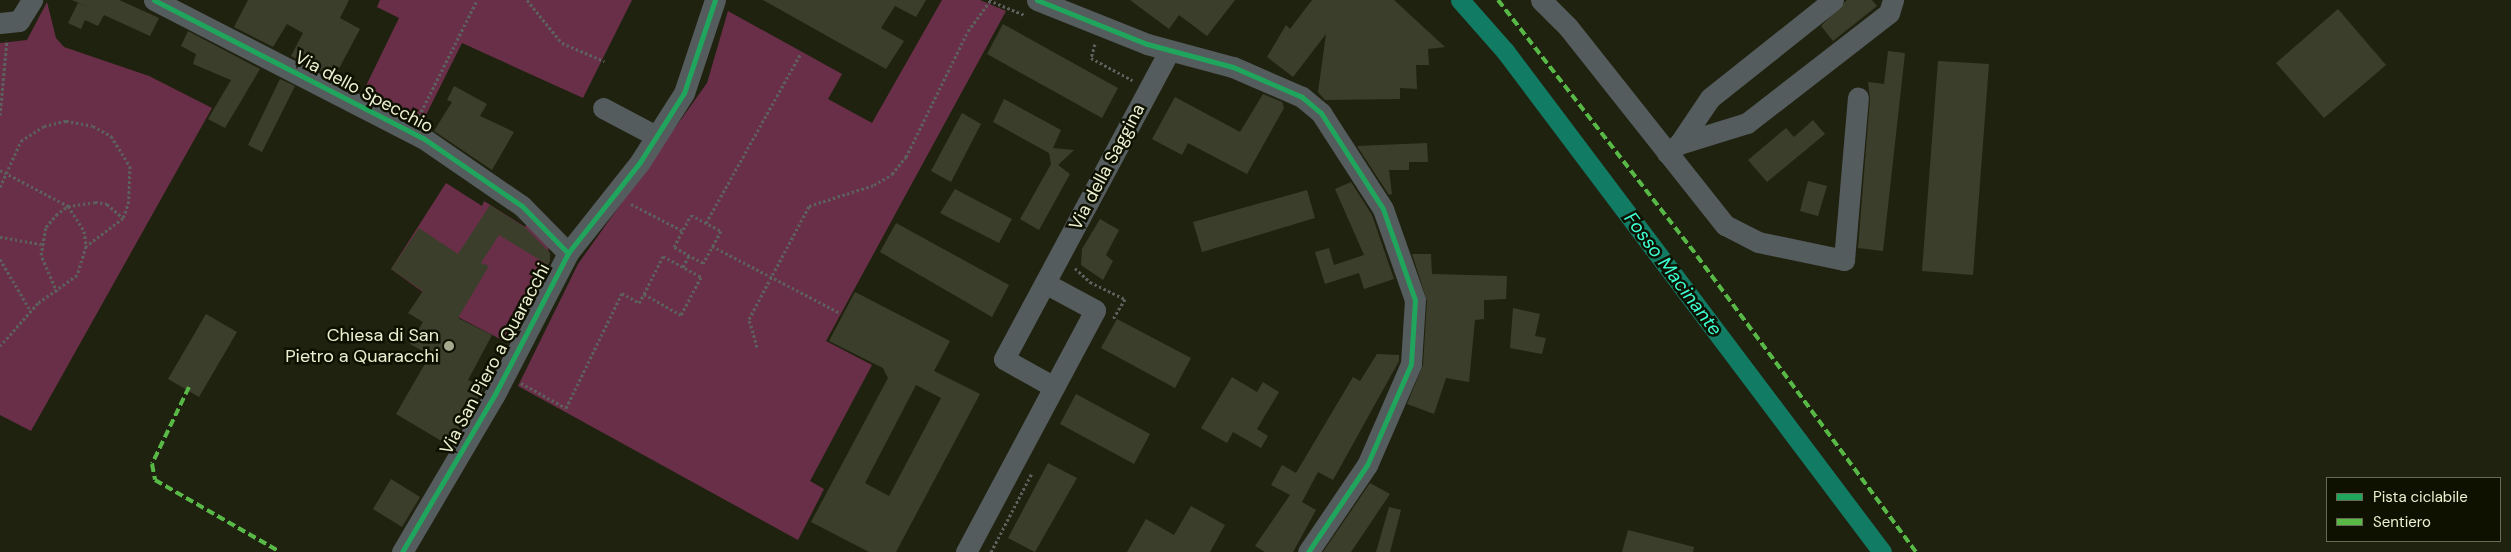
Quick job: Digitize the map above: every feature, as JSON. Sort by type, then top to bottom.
[{"type":"street","points":[[4,29],[19,21],[32,0]]},
{"type":"street","name":"Via dello Specchio","points":[[154,0],[411,132],[495,186],[568,253]]},
{"type":"street","name":"Via San Piero a Quaracchi","points":[[402,552],[494,396],[568,253],[656,136],[689,82],[715,0]]},
{"type":"street","points":[[1541,0],[1568,27],[1673,148],[1725,224],[1747,239],[1844,260],[1858,98]]},
{"type":"street","points":[[1673,148],[1710,98],[1833,0]]},
{"type":"street","points":[[1673,148],[1747,123],[1889,14],[1893,0]]},
{"type":"street","points":[[1035,9],[1169,51],[1232,67],[1314,106],[1377,198],[1408,271],[1416,322],[1411,364],[1367,465],[1308,552]]},
{"type":"street","name":"Via della Saggina","points":[[1054,387],[1004,359],[1169,51]]},
{"type":"street","points":[[603,108],[656,136]]},
{"type":"street","points":[[966,552],[1095,310],[1045,282]]},
{"type":"path","points":[[411,132],[477,0]]},
{"type":"path","points":[[528,0],[562,43],[604,61]]},
{"type":"path","points":[[757,347],[749,319],[809,206],[874,185],[906,157],[968,31],[989,0],[1035,9]]},
{"type":"path","points":[[0,115],[4,29]]},
{"type":"path","points":[[1088,41],[1097,44],[1091,58],[1136,82],[1131,91]]},
{"type":"path","points":[[706,223],[801,53]]},
{"type":"path","points":[[0,187],[4,173],[21,141],[44,126],[66,121],[94,126],[111,136],[130,166],[131,184],[123,218],[86,246]]},
{"type":"path","points":[[0,170],[68,206],[80,224],[86,246],[77,275],[57,292],[30,310],[0,346]]},
{"type":"path","points":[[622,199],[682,231]]},
{"type":"path","points":[[57,292],[42,266],[41,244],[46,226],[68,206],[107,204],[123,218]]},
{"type":"path","points":[[691,215],[720,231],[703,263],[674,247],[682,231],[691,215]]},
{"type":"path","points":[[0,237],[41,244]]},
{"type":"path","points":[[712,246],[840,313]]},
{"type":"path","points":[[683,267],[690,255]]},
{"type":"path","points":[[514,380],[566,408],[622,293],[640,303],[644,294],[663,256],[701,277],[682,315],[644,294]]},
{"type":"path","points":[[0,259],[30,310]]},
{"type":"shaded area","points":[[380,0],[632,0],[583,98],[462,43],[421,125],[362,94],[399,18],[377,7]]},
{"type":"shaded area","points":[[942,0],[980,0],[1006,11],[826,341],[872,365],[810,481],[824,489],[798,540],[518,386],[578,264],[707,83],[728,11],[842,74],[828,99],[872,123]]},
{"type":"shaded area","points":[[47,2],[56,38],[64,47],[149,76],[212,108],[31,431],[0,415],[0,43],[27,40]]},
{"type":"shaded area","points":[[446,183],[482,206],[484,201],[525,227],[527,224],[548,243],[549,262],[506,342],[456,316],[391,269]]},
{"type":"building","points":[[72,0],[119,0],[159,18],[150,36],[104,15],[98,26],[85,20],[81,29],[68,23],[78,3],[90,8]]},
{"type":"building","points":[[248,0],[349,0],[340,18],[360,29],[334,78],[291,56],[303,33],[287,24],[273,47],[234,27]]},
{"type":"building","points":[[763,0],[926,0],[916,17],[895,6],[881,28],[904,41],[886,69]]},
{"type":"building","points":[[1130,0],[1235,0],[1207,36],[1179,15],[1169,29]]},
{"type":"building","points":[[1312,0],[1394,0],[1445,47],[1428,49],[1429,65],[1416,65],[1417,89],[1400,88],[1400,99],[1325,100],[1318,92],[1326,34],[1293,77],[1267,57],[1286,25],[1290,29]]},
{"type":"building","points":[[1847,0],[1872,0],[1877,6],[1833,41],[1821,26]]},
{"type":"building","points":[[2338,9],[2386,65],[2324,118],[2276,63]]},
{"type":"building","points":[[1003,24],[1118,88],[1102,118],[987,54]]},
{"type":"building","points":[[188,31],[260,69],[225,128],[208,119],[231,80],[193,64],[196,54],[181,46]]},
{"type":"building","points":[[1888,51],[1905,53],[1883,251],[1858,248],[1870,99],[1868,82],[1884,84]]},
{"type":"building","points":[[1938,61],[1989,64],[1973,275],[1922,271]]},
{"type":"building","points":[[280,79],[295,86],[262,152],[248,145]]},
{"type":"building","points":[[454,86],[487,104],[480,116],[514,132],[492,170],[434,131],[452,102],[447,100]]},
{"type":"building","points":[[1263,94],[1282,102],[1284,108],[1247,174],[1188,143],[1182,155],[1152,139],[1175,97],[1240,132]]},
{"type":"building","points":[[1004,99],[1061,130],[1053,148],[1074,150],[1058,165],[1070,174],[1039,230],[1020,219],[1051,164],[1049,153],[993,122]]},
{"type":"building","points":[[962,113],[981,124],[951,182],[931,171]]},
{"type":"building","points":[[1813,120],[1825,134],[1767,182],[1748,160],[1786,128],[1794,137]]},
{"type":"building","points":[[1427,143],[1428,162],[1409,162],[1409,170],[1389,170],[1392,194],[1389,195],[1357,146]]},
{"type":"building","points":[[1808,181],[1827,186],[1818,216],[1800,211]]},
{"type":"building","points":[[1351,182],[1372,215],[1394,279],[1364,289],[1359,273],[1325,284],[1315,252],[1329,248],[1334,265],[1364,255],[1335,189]]},
{"type":"building","points":[[955,189],[1012,219],[999,243],[940,213]]},
{"type":"building","points":[[1307,190],[1315,218],[1202,252],[1193,222]]},
{"type":"building","points":[[490,205],[527,229],[550,253],[550,261],[548,265],[499,235],[481,263],[489,266],[458,318],[492,335],[468,380],[484,388],[450,446],[396,414],[430,355],[410,344],[423,322],[408,313],[423,291],[391,269],[419,228],[458,254]]},
{"type":"building","points":[[1100,219],[1119,230],[1106,255],[1113,261],[1103,280],[1081,265],[1082,249]]},
{"type":"building","points":[[896,223],[1009,285],[992,317],[880,252]]},
{"type":"building","points":[[1412,254],[1431,254],[1432,274],[1507,276],[1506,299],[1484,300],[1484,319],[1475,320],[1469,382],[1446,378],[1434,414],[1407,404],[1423,365],[1427,301]]},
{"type":"building","points":[[855,292],[950,341],[934,371],[980,394],[896,552],[869,552],[811,522],[888,378],[883,368],[829,341]],"holes":[[[916,385],[941,398],[889,496],[865,483]]]},
{"type":"building","points":[[1513,308],[1540,314],[1535,336],[1546,338],[1542,354],[1510,348]]},
{"type":"building","points":[[206,314],[237,332],[199,397],[168,379]]},
{"type":"building","points":[[1117,319],[1191,358],[1175,388],[1101,348]]},
{"type":"building","points":[[1377,354],[1399,355],[1399,361],[1333,480],[1318,472],[1302,502],[1316,510],[1293,552],[1265,552],[1255,546],[1290,495],[1271,485],[1282,465],[1296,473],[1353,377],[1360,381]]},
{"type":"building","points":[[1232,377],[1257,392],[1263,382],[1279,392],[1257,429],[1268,436],[1261,448],[1233,432],[1227,443],[1201,428]]},
{"type":"building","points":[[1076,394],[1150,434],[1134,464],[1060,424]]},
{"type":"building","points":[[1048,463],[1077,478],[1035,552],[1008,538]]},
{"type":"building","points":[[391,479],[420,497],[402,527],[373,509]]},
{"type":"building","points":[[1370,483],[1390,494],[1351,552],[1323,552]]},
{"type":"building","points":[[1191,506],[1225,525],[1210,552],[1127,552],[1146,519],[1174,535]]},
{"type":"building","points":[[1389,507],[1401,510],[1390,552],[1376,552]]},
{"type":"building","points":[[1628,530],[1694,547],[1693,552],[1622,552]]},
{"type":"waterway","name":"Fosso Macinante","points":[[1460,0],[1505,51],[1882,552]]},
{"type":"marked path","points":[[1498,0],[1697,256],[1916,552]]},
{"type":"marked path","points":[[189,387],[152,464],[155,480],[280,552]]},
{"type":"cycle path","points":[[154,0],[423,138],[522,206],[568,253]]},
{"type":"cycle path","points":[[402,552],[494,396],[568,253],[640,162],[684,93],[715,0]]},
{"type":"cycle path","points":[[1037,0],[1147,44],[1233,67],[1302,97],[1321,113],[1383,209],[1415,300],[1411,364],[1367,465],[1308,552]]},
{"type":"place","name":"Chiesa di San Pietro a Quaracchi","points":[[449,346]]}]
